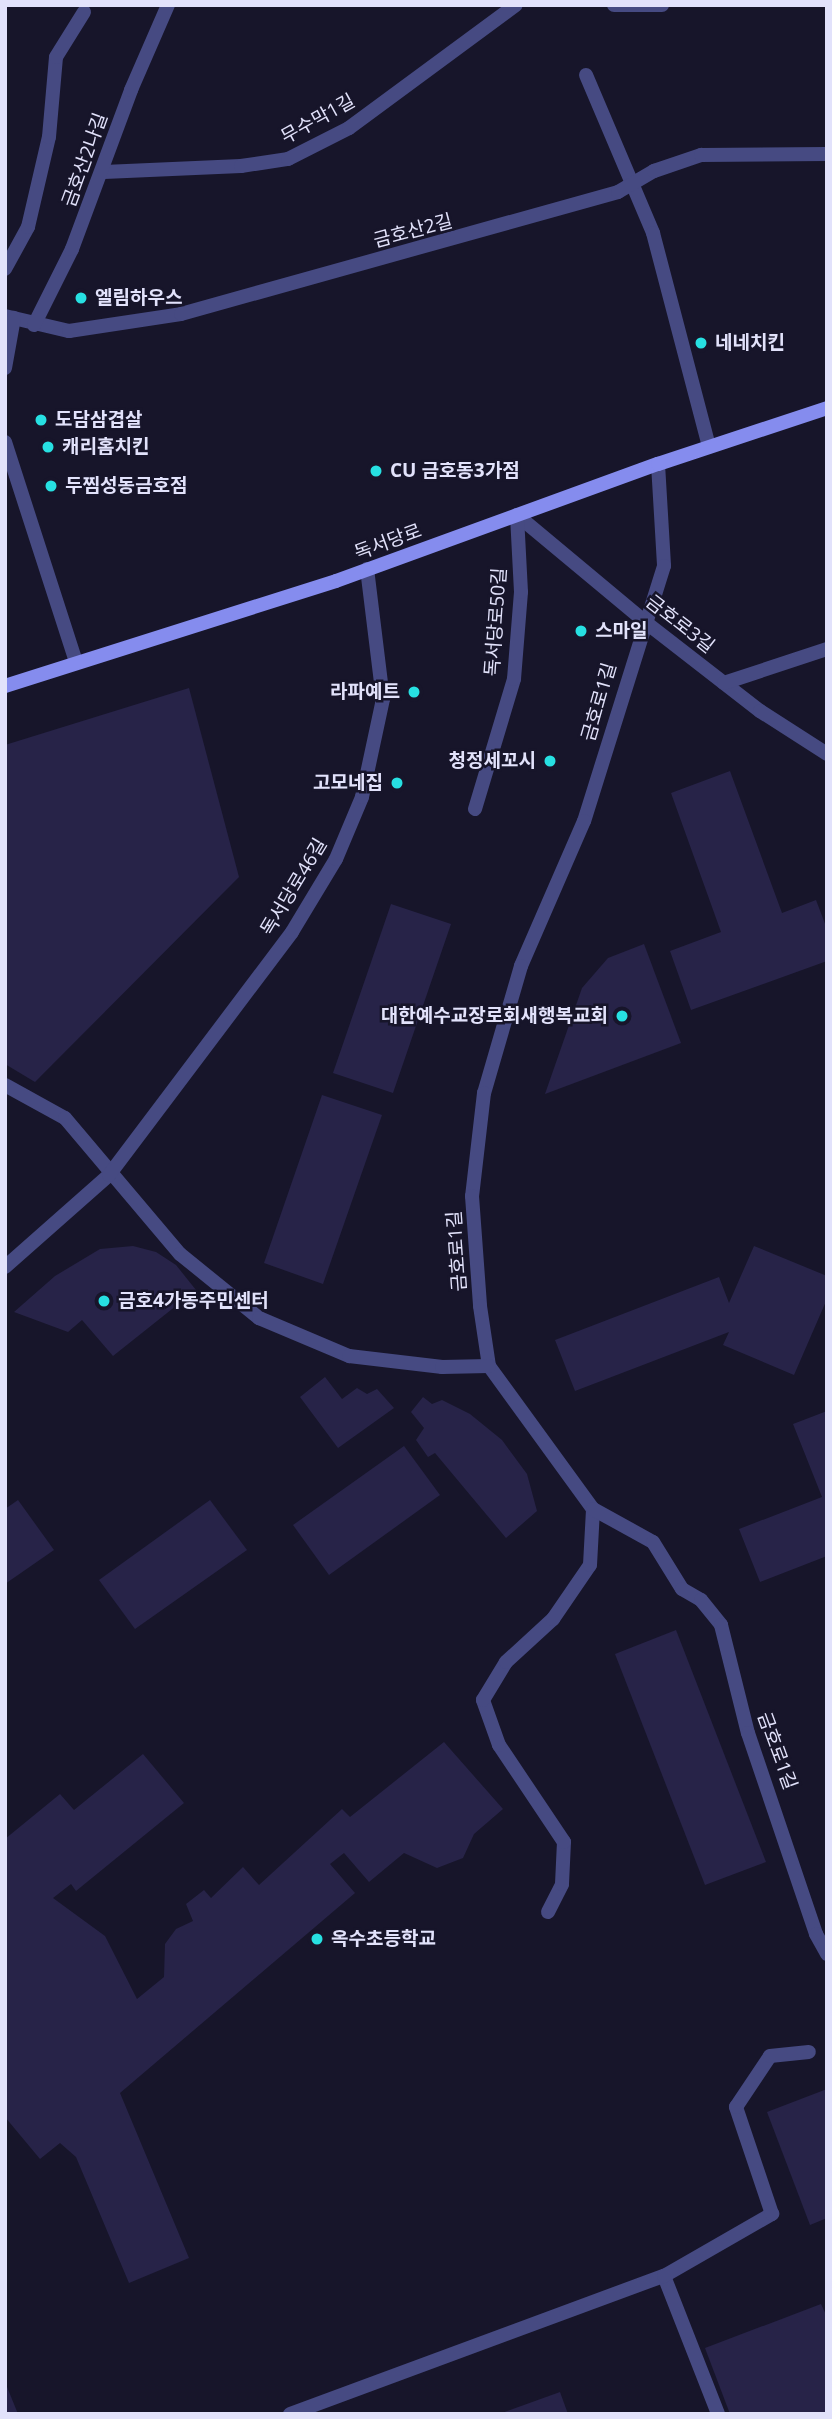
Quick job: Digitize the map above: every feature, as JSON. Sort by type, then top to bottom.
[{"type":"main road","name":"독서당로","points":[[5,686],[368,569],[658,464],[827,408]]},
{"type":"street","name":"금호산2나길","points":[[34,325],[72,249],[104,172],[131,90],[168,5]]},
{"type":"street","name":"무수막1길","points":[[104,172],[241,166],[288,159],[349,128],[516,5]]},
{"type":"street","points":[[614,5],[662,5]]},
{"type":"street","points":[[5,269],[28,227],[49,137],[56,57],[84,12]]},
{"type":"street","points":[[586,75],[653,233],[709,447]]},
{"type":"street","name":"금호산2길","points":[[9,317],[34,325],[69,331],[181,314],[440,244],[632,183],[654,171],[701,155],[827,154]]},
{"type":"street","points":[[5,368],[9,317]]},
{"type":"street","points":[[5,442],[76,662]]},
{"type":"street","name":"금호로1길","points":[[658,464],[663,566],[584,821],[521,966],[484,1093],[472,1196],[489,1366],[593,1509],[653,1542],[682,1589],[701,1600],[721,1625],[748,1733],[816,1934],[827,1954]]},
{"type":"street","name":"금호로3길","points":[[517,515],[724,683],[827,754]]},
{"type":"street","name":"독서당로50길","points":[[475,810],[514,679],[521,592],[517,515]]},
{"type":"street","name":"독서당로46길","points":[[5,1267],[109,1175],[284,943],[336,859],[362,797],[383,699],[368,569]]},
{"type":"street","points":[[724,683],[827,649]]},
{"type":"street","points":[[5,1085],[65,1118],[109,1175],[180,1254],[259,1318],[349,1356],[442,1367],[489,1366]]},
{"type":"street","points":[[548,1912],[562,1884],[564,1842],[499,1745],[483,1700],[506,1662],[552,1619],[590,1565],[593,1509]]},
{"type":"street","points":[[290,2414],[664,2276],[772,2214],[736,2107],[770,2056],[809,2052]]},
{"type":"street","points":[[664,2276],[718,2414]]},
{"type":"building","points":[[189,688],[239,877],[35,1082],[5,1064],[5,745]]},
{"type":"building","points":[[730,771],[782,913],[816,900],[827,929],[827,961],[691,1010],[670,951],[721,932],[671,793]]},
{"type":"building","points":[[391,904],[451,924],[393,1093],[333,1073]]},
{"type":"building","name":"대한예수교장로회새행복교회","points":[[644,944],[681,1043],[545,1094],[582,988],[608,958]]},
{"type":"building","points":[[322,1095],[382,1115],[323,1284],[264,1263]]},
{"type":"building","name":"금호4가동주민센터","points":[[133,1246],[156,1252],[176,1265],[196,1290],[113,1356],[82,1320],[68,1332],[14,1312],[55,1276],[100,1249]]},
{"type":"building","points":[[754,1246],[827,1276],[827,1299],[794,1375],[723,1345],[729,1332],[575,1391],[555,1340],[719,1277],[729,1303]]},
{"type":"building","points":[[325,1377],[342,1399],[357,1388],[367,1394],[377,1389],[394,1408],[338,1448],[300,1397]]},
{"type":"building","points":[[423,1397],[432,1404],[442,1400],[470,1414],[502,1440],[527,1474],[537,1511],[506,1538],[435,1453],[428,1457],[416,1440],[424,1428],[411,1412]]},
{"type":"building","points":[[827,1411],[827,1556],[760,1582],[739,1529],[822,1497],[793,1424]]},
{"type":"building","points":[[404,1446],[440,1495],[329,1575],[293,1525]]},
{"type":"building","points":[[18,1500],[54,1550],[5,1584],[5,1509]]},
{"type":"building","points":[[210,1500],[247,1550],[135,1629],[99,1580]]},
{"type":"building","points":[[676,1630],[766,1862],[705,1885],[615,1654]]},
{"type":"building","points":[[444,1742],[503,1809],[474,1834],[463,1858],[437,1868],[404,1853],[369,1882],[344,1853],[330,1864],[355,1893],[120,2093],[189,2258],[129,2283],[76,2157],[60,2143],[40,2159],[5,2117],[5,1839],[60,1794],[74,1810],[143,1754],[184,1803],[76,1891],[71,1884],[53,1898],[105,1936],[137,1999],[164,1977],[165,1944],[176,1929],[193,1921],[186,1904],[204,1890],[211,1898],[243,1867],[259,1885],[342,1809],[350,1817]]},
{"type":"building","points":[[827,2089],[827,2218],[810,2225],[767,2112]]},
{"type":"building","points":[[821,2304],[827,2317],[827,2414],[730,2414],[705,2348]]},
{"type":"building","points":[[5,2382],[18,2414],[5,2414]]},
{"type":"building","points":[[560,2392],[568,2414],[502,2414],[502,2413]]},
{"type":"place","name":"엘림하우스","points":[[81,298]]},
{"type":"place","name":"네네치킨","points":[[701,343]]},
{"type":"place","name":"도담삼겹살","points":[[41,420]]},
{"type":"place","name":"캐리홈치킨","points":[[48,447]]},
{"type":"place","name":"CU 금호동3가점","points":[[376,471]]},
{"type":"place","name":"두찜성동금호점","points":[[51,486]]},
{"type":"place","name":"스마일","points":[[581,631]]},
{"type":"place","name":"라파예트","points":[[414,692]]},
{"type":"place","name":"청정세꼬시","points":[[550,761]]},
{"type":"place","name":"고모네집","points":[[397,783]]},
{"type":"place","name":"대한예수교장로회새행복교회","points":[[622,1016]]},
{"type":"place","name":"금호4가동주민센터","points":[[104,1301]]},
{"type":"place","name":"옥수초등학교","points":[[317,1939]]}]
